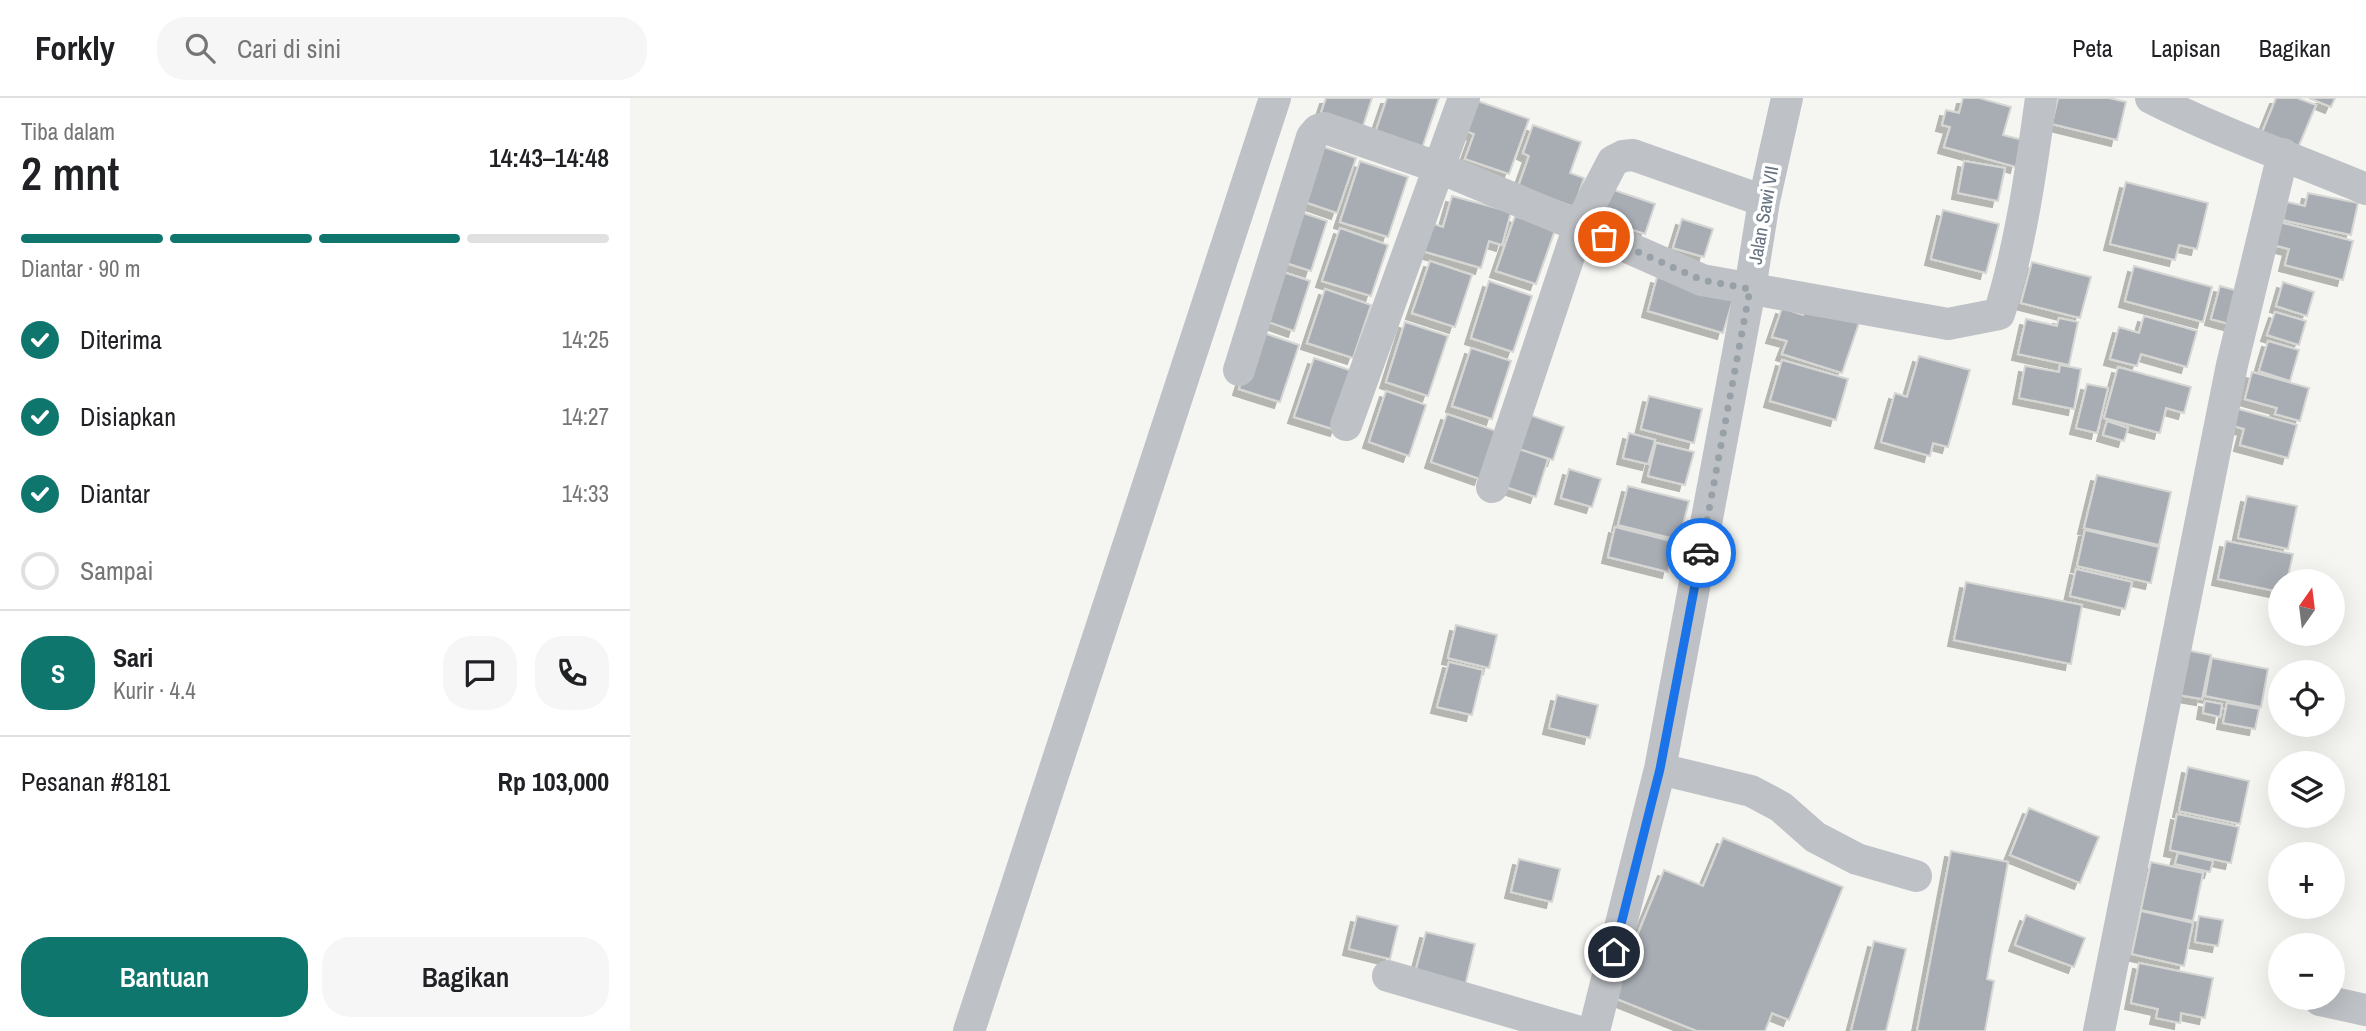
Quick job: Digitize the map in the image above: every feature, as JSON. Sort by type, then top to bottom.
[{"type":"street","points":[[969,1031],[1275,98]]},
{"type":"street","points":[[1346,425],[1464,98]]},
{"type":"street","name":"Jalan Sawi VII","points":[[1594,1031],[1660,769],[1764,201],[1787,98]]},
{"type":"street","points":[[1239,370],[1312,137],[1318,130],[1325,128],[1440,168],[1702,280],[1948,324],[1999,314],[2025,208],[2040,98]]},
{"type":"street","points":[[2151,98],[2199,122],[2366,189]]},
{"type":"street","points":[[2099,1031],[2232,365],[2283,154]]},
{"type":"street","points":[[1492,488],[1579,226],[1613,161],[1633,155],[1764,201]]},
{"type":"street","points":[[1660,769],[1751,791],[1781,807],[1815,837],[1857,859],[1916,876]]},
{"type":"street","points":[[1388,976],[1577,1031]]},
{"type":"street","points":[[2345,1005],[2366,1010]]},
{"type":"building","points":[[1326,98],[1372,98],[1363,126],[1321,113]]},
{"type":"building","points":[[1387,98],[1439,98],[1421,151],[1374,136]]},
{"type":"building","points":[[1963,98],[1979,98],[2011,107],[2003,135],[2023,140],[2016,167],[1944,147],[1950,127],[1942,125],[1946,110],[1959,113]]},
{"type":"building","points":[[2058,98],[2109,98],[2126,102],[2117,140],[2052,124]]},
{"type":"building","points":[[2276,98],[2297,98],[2316,105],[2297,150],[2261,135]]},
{"type":"building","points":[[2309,98],[2335,98],[2331,107]]},
{"type":"building","points":[[1472,99],[1529,119],[1509,174],[1465,159],[1474,134],[1461,129]]},
{"type":"building","points":[[1533,125],[1581,142],[1570,173],[1584,178],[1574,207],[1518,187],[1529,156],[1523,153]]},
{"type":"building","points":[[1318,145],[1356,158],[1337,213],[1299,200]]},
{"type":"building","points":[[1360,161],[1408,177],[1388,237],[1340,222]]},
{"type":"building","points":[[1964,161],[2005,168],[1998,201],[1958,193]]},
{"type":"building","points":[[2126,182],[2208,203],[2197,249],[2179,245],[2175,260],[2110,244]]},
{"type":"building","points":[[1605,187],[1655,204],[1645,234],[1595,217]]},
{"type":"building","points":[[2308,193],[2358,203],[2351,235],[2283,220],[2287,202],[2305,206]]},
{"type":"building","points":[[1452,196],[1511,212],[1502,245],[1489,241],[1481,268],[1419,250],[1427,222],[1443,227]]},
{"type":"building","points":[[1294,210],[1327,221],[1311,271],[1277,260]]},
{"type":"building","points":[[1943,210],[1999,224],[1986,273],[1931,259]]},
{"type":"building","points":[[1515,216],[1555,230],[1536,284],[1496,271]]},
{"type":"building","points":[[1682,219],[1713,229],[1704,257],[1673,248]]},
{"type":"building","points":[[2275,221],[2353,241],[2343,280],[2285,265],[2289,249],[2269,244]]},
{"type":"building","points":[[1340,228],[1388,245],[1371,296],[1322,281]]},
{"type":"building","points":[[1430,261],[1472,275],[1455,327],[1412,313]]},
{"type":"building","points":[[2032,262],[2091,277],[2080,318],[2021,303]]},
{"type":"building","points":[[2134,266],[2212,287],[2203,322],[2125,301]]},
{"type":"building","points":[[1280,271],[1310,281],[1294,331],[1263,320]]},
{"type":"building","points":[[1657,277],[1733,299],[1723,333],[1648,311]]},
{"type":"building","points":[[1489,281],[1532,296],[1513,352],[1471,338]]},
{"type":"building","points":[[2283,282],[2314,292],[2307,316],[2276,306]]},
{"type":"building","points":[[2220,286],[2242,292],[2233,325],[2211,319]]},
{"type":"building","points":[[1325,289],[1371,305],[1353,358],[1307,343]]},
{"type":"building","points":[[1807,306],[1859,323],[1842,373],[1782,354],[1787,341],[1772,337],[1782,308],[1803,315]]},
{"type":"building","points":[[2275,312],[2306,321],[2299,345],[2267,335]]},
{"type":"building","points":[[2144,316],[2197,331],[2187,367],[2141,354],[2137,366],[2110,359],[2119,327],[2139,333]]},
{"type":"building","points":[[2059,318],[2078,322],[2069,365],[2018,354],[2026,319],[2057,326]]},
{"type":"building","points":[[1405,322],[1448,336],[1428,396],[1386,382]]},
{"type":"building","points":[[1258,331],[1299,345],[1280,402],[1239,389]]},
{"type":"building","points":[[2268,341],[2299,350],[2290,381],[2259,371]]},
{"type":"building","points":[[1471,348],[1511,361],[1492,419],[1452,406]]},
{"type":"building","points":[[1919,356],[1970,370],[1948,447],[1933,443],[1930,456],[1881,442],[1895,393],[1907,397]]},
{"type":"building","points":[[1314,358],[1355,372],[1336,430],[1294,417]]},
{"type":"building","points":[[1782,360],[1848,379],[1836,420],[1770,401]]},
{"type":"building","points":[[2060,365],[2081,369],[2074,409],[2019,398],[2025,366],[2059,372]]},
{"type":"building","points":[[2118,367],[2191,387],[2184,413],[2166,408],[2160,433],[2104,418]]},
{"type":"building","points":[[2252,372],[2309,388],[2300,421],[2275,414],[2277,408],[2245,399]]},
{"type":"building","points":[[2087,384],[2108,388],[2097,433],[2076,428]]},
{"type":"building","points":[[1386,391],[1426,405],[1409,456],[1369,442]]},
{"type":"building","points":[[1649,396],[1702,409],[1694,443],[1641,429]]},
{"type":"building","points":[[2235,408],[2297,425],[2288,458],[2240,445],[2244,429],[2230,425]]},
{"type":"building","points":[[1524,413],[1564,427],[1553,460],[1513,447]]},
{"type":"building","points":[[1447,414],[1496,431],[1480,479],[1431,462]]},
{"type":"building","points":[[2107,421],[2128,428],[2124,441],[2103,435]]},
{"type":"building","points":[[1629,433],[1655,440],[1648,464],[1623,458]]},
{"type":"building","points":[[1656,443],[1694,452],[1685,485],[1648,476]]},
{"type":"building","points":[[1513,447],[1548,459],[1536,497],[1500,485]]},
{"type":"building","points":[[1569,469],[1601,479],[1592,507],[1561,498]]},
{"type":"building","points":[[2097,475],[2171,492],[2159,545],[2084,528]]},
{"type":"building","points":[[1628,486],[1689,501],[1679,540],[1618,525]]},
{"type":"building","points":[[2247,496],[2297,506],[2288,549],[2238,538]]},
{"type":"building","points":[[1615,527],[1675,542],[1668,572],[1608,557]]},
{"type":"building","points":[[2085,530],[2159,547],[2151,583],[2077,566]]},
{"type":"building","points":[[2226,541],[2293,554],[2290,569],[2268,569],[2268,589],[2218,579]]},
{"type":"building","points":[[2076,569],[2132,582],[2125,609],[2070,596]]},
{"type":"building","points":[[1966,582],[2082,605],[2071,664],[1954,640]]},
{"type":"building","points":[[1456,625],[1497,635],[1489,668],[1448,658]]},
{"type":"building","points":[[2186,650],[2211,655],[2202,699],[2178,695]]},
{"type":"building","points":[[2212,658],[2268,669],[2261,707],[2205,696]]},
{"type":"building","points":[[1449,662],[1483,670],[1472,715],[1437,707]]},
{"type":"building","points":[[1557,695],[1598,705],[1590,738],[1549,728]]},
{"type":"building","points":[[2205,701],[2222,704],[2220,717],[2203,713]]},
{"type":"building","points":[[2227,703],[2259,709],[2255,729],[2223,723]]},
{"type":"building","points":[[2188,767],[2249,781],[2240,824],[2179,811]]},
{"type":"building","points":[[2029,808],[2099,837],[2080,883],[2010,855]]},
{"type":"building","points":[[2177,814],[2239,827],[2231,863],[2170,850]]},
{"type":"building","points":[[1723,838],[1843,887],[1789,1020],[1772,1013],[1765,1031],[1697,1031],[1612,997],[1664,870],[1703,886]]},
{"type":"building","points":[[1951,851],[2008,862],[1987,979],[1994,981],[1985,1031],[1917,1031]]},
{"type":"building","points":[[2178,853],[2213,861],[2210,872],[2175,864]]},
{"type":"building","points":[[1519,859],[1560,869],[1552,902],[1511,892]]},
{"type":"building","points":[[2151,862],[2203,873],[2193,921],[2141,910]]},
{"type":"building","points":[[2141,911],[2193,923],[2184,966],[2132,954]]},
{"type":"building","points":[[2026,915],[2085,938],[2074,967],[2015,945]]},
{"type":"building","points":[[1357,916],[1398,926],[1390,959],[1349,949]]},
{"type":"building","points":[[2199,916],[2223,920],[2218,946],[2195,942]]},
{"type":"building","points":[[1426,932],[1475,944],[1465,986],[1415,973]]},
{"type":"building","points":[[1874,941],[1906,949],[1886,1031],[1851,1031]]},
{"type":"building","points":[[2139,963],[2213,978],[2205,1018],[2181,1013],[2180,1023],[2156,1018],[2158,1009],[2131,1003]]},
{"type":"way so far","points":[[1604,237],[1702,280],[1750,289],[1701,553]]},
{"type":"route","points":[[1614,952],[1660,769],[1701,553]]}]
